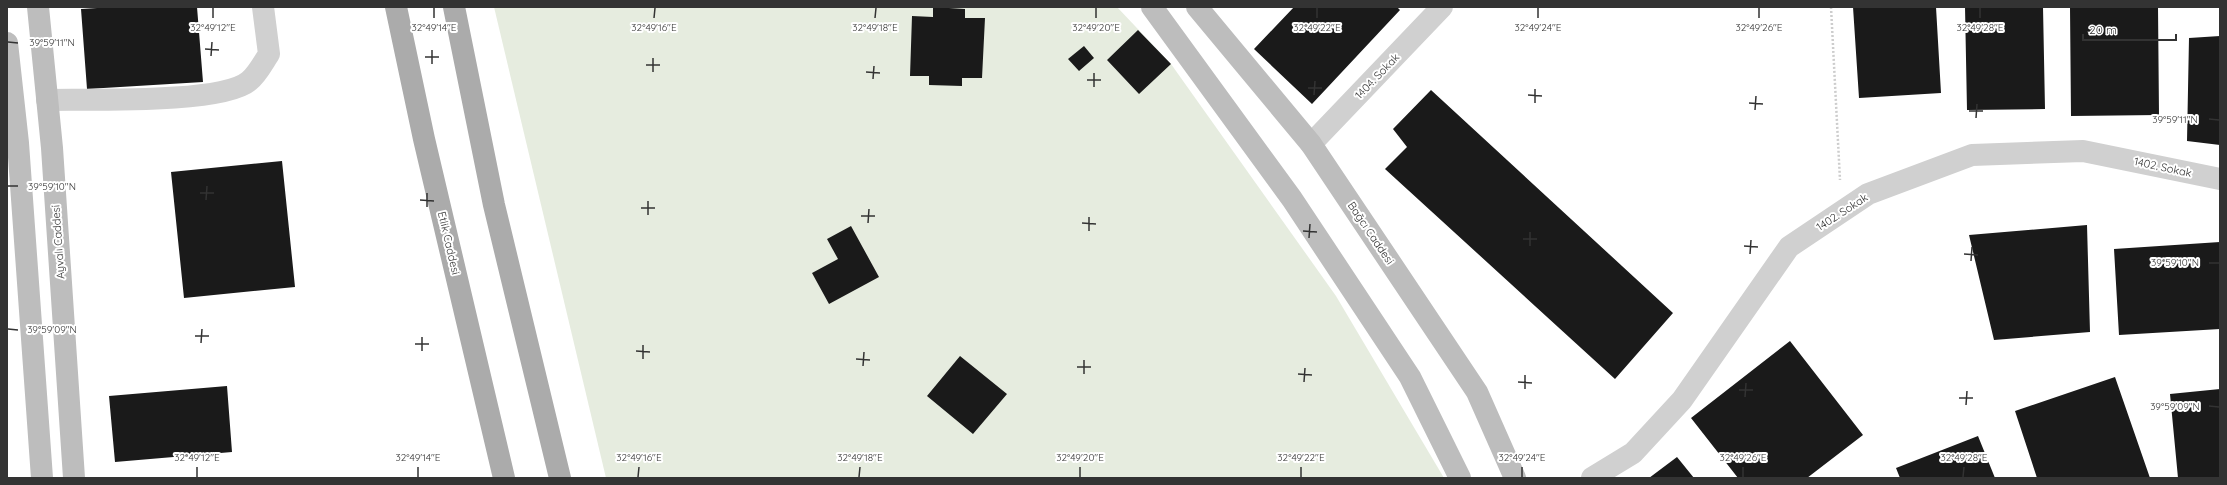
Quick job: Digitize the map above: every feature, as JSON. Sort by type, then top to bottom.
[{"type":"main road","name":"Ayvalı Caddesi","points":[[38,7],[47,100],[74,478]]},
{"type":"main road","name":"Etlik Caddesi","points":[[396,7],[424,139],[504,478]]},
{"type":"main road","points":[[454,7],[494,205],[560,478]]},
{"type":"main road","points":[[1152,7],[1292,199],[1410,377],[1460,478]]},
{"type":"main road","name":"Bağcı Caddesi","points":[[1197,7],[1312,144],[1477,392],[1515,478]]},
{"type":"main road","points":[[7,43],[18,143],[42,478]]},
{"type":"street","points":[[47,100],[192,97],[224,92],[249,82],[269,54],[263,7]]},
{"type":"street","name":"1404. Sokak","points":[[1312,144],[1442,7]]},
{"type":"street","name":"1402. Sokak","points":[[1592,478],[1633,454],[1682,400],[1789,247],[1868,194],[1972,155],[2083,151],[2220,179]]},
{"type":"path","points":[[1831,7],[1842,212]]},
{"type":"shaded area","points":[[494,7],[1117,7],[1171,64],[1336,296],[1444,478],[606,478]]},
{"type":"building","points":[[113,7],[197,7],[203,82],[87,89],[81,9]]},
{"type":"building","points":[[933,7],[965,9],[965,18],[985,18],[982,78],[962,78],[962,86],[929,85],[929,76],[910,76],[912,16],[933,17]]},
{"type":"building","points":[[1294,7],[1397,7],[1400,10],[1312,104],[1254,49]]},
{"type":"building","points":[[1853,7],[1936,7],[1941,93],[1859,98]]},
{"type":"building","points":[[1965,7],[2043,7],[2045,109],[1967,110]]},
{"type":"building","points":[[2070,7],[2158,7],[2159,115],[2071,116]]},
{"type":"building","points":[[1138,30],[1171,64],[1139,94],[1107,60]]},
{"type":"building","points":[[2220,36],[2220,145],[2187,141],[2189,38]]},
{"type":"building","points":[[1084,46],[1094,58],[1079,71],[1068,59]]},
{"type":"building","points":[[1431,90],[1673,313],[1615,379],[1385,169],[1407,147],[1393,129]]},
{"type":"building","points":[[282,161],[295,287],[184,298],[171,172]]},
{"type":"building","points":[[2087,225],[2090,332],[1994,340],[1969,235]]},
{"type":"building","points":[[851,226],[879,277],[829,304],[812,273],[838,259],[827,239]]},
{"type":"building","points":[[2220,242],[2220,329],[2119,335],[2114,249]]},
{"type":"building","points":[[1790,341],[1863,435],[1807,478],[1738,478],[1691,418]]},
{"type":"building","points":[[960,356],[1007,394],[973,434],[927,396]]},
{"type":"building","points":[[2115,377],[2150,478],[2037,478],[2015,411]]},
{"type":"building","points":[[227,386],[232,452],[115,462],[109,396]]},
{"type":"building","points":[[2220,389],[2220,478],[2178,478],[2170,394]]},
{"type":"building","points":[[1978,436],[1995,478],[1900,478],[1896,468]]},
{"type":"building","points":[[1677,457],[1694,478],[1649,478]]}]
